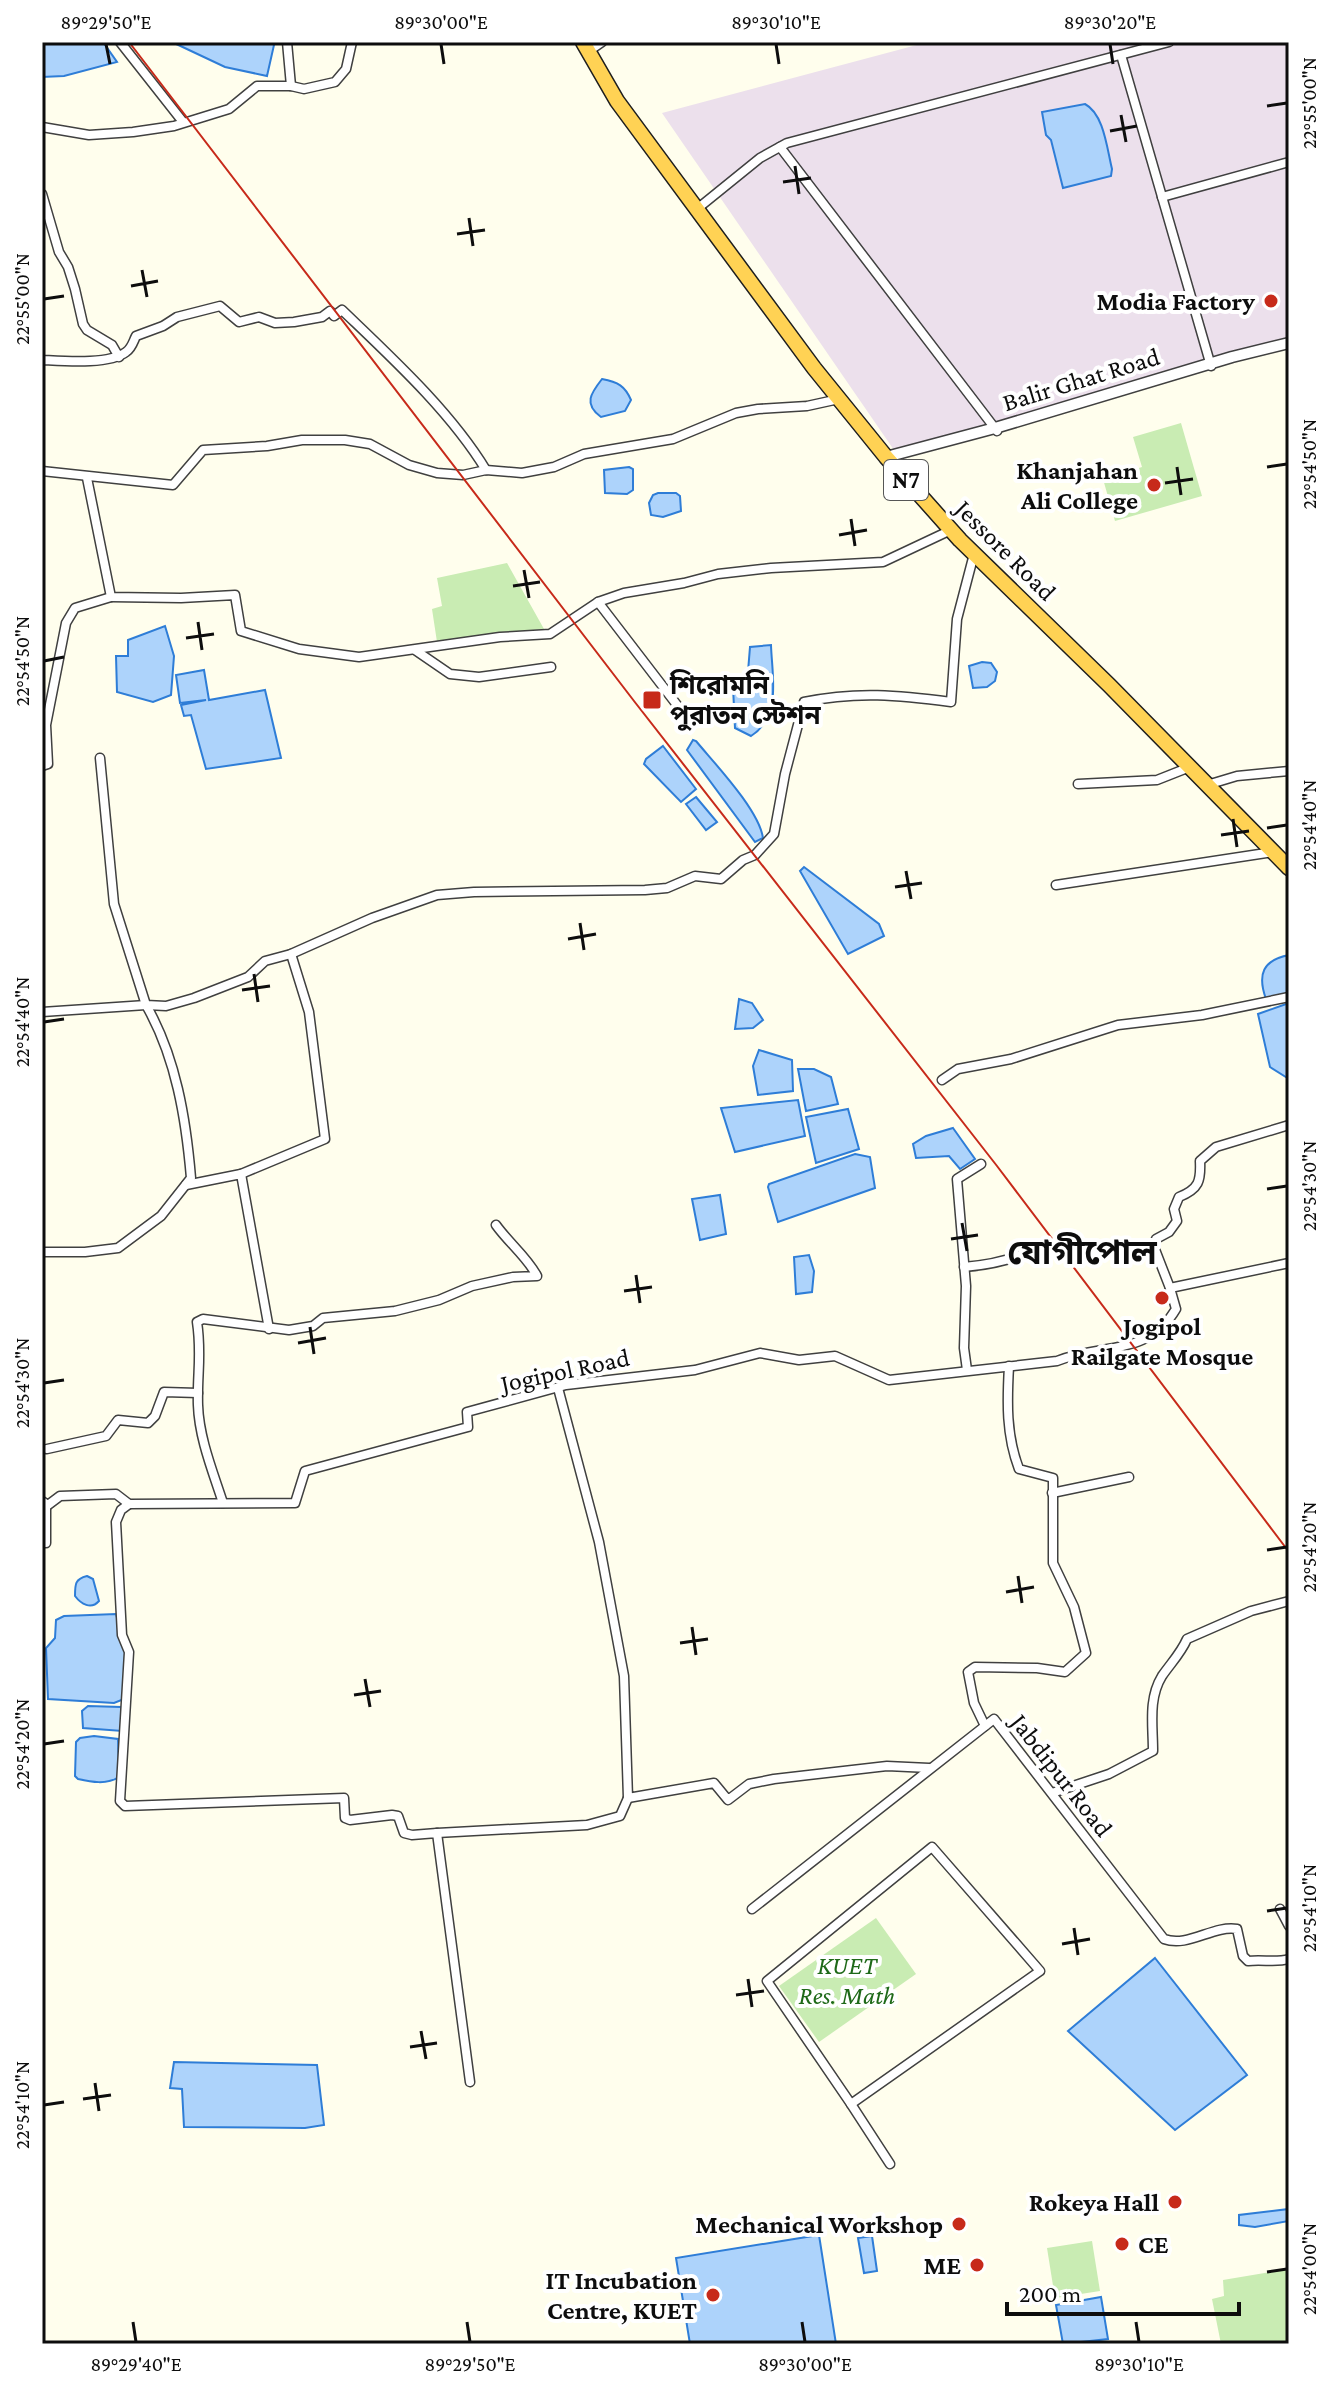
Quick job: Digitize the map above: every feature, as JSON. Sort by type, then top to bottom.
[{"type":"highway","name":"Jessore Road","points":[[586,46],[617,101],[839,399],[887,458],[951,530],[1289,868]]},
{"type":"street","points":[[120,42],[183,122]]},
{"type":"street","points":[[287,42],[291,86]]},
{"type":"street","points":[[42,127],[89,135],[174,126],[229,109],[257,86],[304,89],[335,82],[346,69],[352,42]]},
{"type":"street","points":[[586,46],[602,42]]},
{"type":"street","points":[[697,209],[760,158],[780,147],[838,128],[1169,42]]},
{"type":"street","points":[[1121,55],[1210,365]]},
{"type":"street","points":[[780,147],[996,429]]},
{"type":"street","points":[[1162,197],[1289,162]]},
{"type":"street","points":[[42,194],[59,252],[75,289],[83,324],[87,330],[112,345],[119,357]]},
{"type":"street","points":[[42,360],[66,362],[119,357],[130,350],[136,336],[177,317],[220,306],[239,322],[259,317],[275,323],[294,322],[322,317],[330,311],[334,316],[342,310],[431,399],[470,444],[486,470]]},
{"type":"street","name":"Balir Ghat Road","points":[[887,458],[1289,345]]},
{"type":"street","points":[[42,471],[173,485],[203,450],[267,446],[302,440],[345,440],[370,444],[409,465],[437,473],[463,475],[486,470],[522,473],[554,467],[584,454],[673,439],[736,413],[807,406],[839,399]]},
{"type":"street","points":[[87,478],[111,597]]},
{"type":"street","points":[[42,766],[48,764],[46,725],[66,623],[75,608],[111,597],[235,595],[241,631],[299,649],[359,657],[500,637],[550,634],[598,602],[624,593],[718,574],[883,562],[951,530]]},
{"type":"street","points":[[42,1012],[166,1006],[194,998],[248,977],[265,961],[291,954],[372,918],[437,895],[645,890],[667,888],[695,876],[721,879],[743,860],[755,855],[774,834],[785,774],[804,702],[839,694],[893,694],[951,702],[957,619],[974,553]]},
{"type":"street","points":[[598,602],[687,718]]},
{"type":"street","points":[[414,650],[450,674],[479,677],[551,667]]},
{"type":"street","points":[[42,1252],[118,1248],[161,1216],[191,1178],[179,1093],[161,1031],[146,1005],[114,904],[100,758]]},
{"type":"street","points":[[1078,784],[1157,780],[1190,767]]},
{"type":"street","points":[[1207,785],[1237,776],[1289,771]]},
{"type":"street","points":[[1056,885],[1273,852]]},
{"type":"street","points":[[186,1185],[241,1174],[325,1139],[309,1012],[291,954]]},
{"type":"street","points":[[942,1080],[958,1069],[1011,1059],[1118,1025],[1202,1015],[1289,997]]},
{"type":"street","points":[[1289,1125],[1216,1147],[1200,1161],[1201,1180],[1194,1191],[1179,1197],[1174,1209],[1177,1221],[1169,1232],[1156,1239],[1154,1247],[1170,1288],[1289,1263]]},
{"type":"street","points":[[967,1370],[957,1179],[981,1164]]},
{"type":"street","points":[[241,1174],[269,1329]]},
{"type":"street","points":[[223,1503],[203,1441],[198,1393],[201,1347],[197,1322],[203,1319],[289,1330],[313,1326],[323,1318],[395,1311],[439,1300],[472,1286],[513,1277],[537,1276],[496,1225]]},
{"type":"street","points":[[964,1267],[981,1266],[1027,1254],[1042,1245]]},
{"type":"street","name":"Jogipol Road","points":[[44,1504],[60,1496],[116,1494],[129,1504],[295,1503],[305,1471],[468,1427],[467,1412],[558,1388],[651,1373],[695,1370],[760,1353],[799,1360],[835,1356],[889,1380],[1057,1361],[1072,1355],[1104,1352],[1146,1339],[1168,1323],[1176,1309],[1170,1288]]},
{"type":"street","points":[[985,1726],[974,1703],[968,1672],[975,1667],[1037,1668],[1065,1672],[1086,1653],[1074,1607],[1053,1563],[1053,1478],[1019,1469],[1011,1447],[1007,1408],[1009,1366]]},
{"type":"street","points":[[129,1504],[121,1510],[116,1522],[122,1635],[129,1652],[120,1801],[125,1806],[344,1798],[345,1818],[398,1816],[404,1833],[412,1835],[587,1825],[620,1816],[628,1798],[624,1676],[599,1542],[558,1388]]},
{"type":"street","points":[[47,1449],[106,1436],[118,1420],[148,1423],[155,1416],[164,1392],[198,1393]]},
{"type":"street","points":[[1052,1493],[1129,1477]]},
{"type":"street","points":[[42,1543],[46,1543],[44,1504]]},
{"type":"street","points":[[1052,1793],[1109,1774],[1153,1751],[1153,1698],[1163,1675],[1180,1655],[1187,1639],[1251,1611],[1289,1601]]},
{"type":"street","name":"Jabdipur Road","points":[[752,1909],[994,1719],[1164,1939],[1182,1941],[1228,1928],[1237,1929],[1243,1956],[1248,1961],[1289,1959]]},
{"type":"street","points":[[628,1798],[714,1783],[728,1800],[749,1784],[774,1779],[887,1766],[930,1768]]},
{"type":"street","points":[[437,1833],[470,2082]]},
{"type":"street","points":[[851,2104],[1040,1971],[932,1847],[767,1981],[890,2164]]},
{"type":"street","points":[[1280,1909],[1289,1926]]},
{"type":"shaded area","points":[[928,42],[1289,42],[1289,343],[896,453],[662,113]]},
{"type":"green space","points":[[1181,423],[1202,496],[1115,521],[1103,479],[1142,467],[1133,437]]},
{"type":"green space","points":[[507,563],[544,629],[437,642],[432,609],[442,606],[437,578]]},
{"type":"green space","name":"KUET Res. Math","points":[[876,1918],[916,1974],[819,2042],[779,1986]]},
{"type":"green space","points":[[1092,2241],[1100,2291],[1055,2298],[1047,2248]]},
{"type":"green space","points":[[1289,2269],[1289,2344],[1221,2344],[1212,2299],[1224,2296],[1223,2280]]},
{"type":"water","points":[[42,42],[103,42],[117,62],[64,76],[42,77]]},
{"type":"water","points":[[172,42],[270,42],[274,45],[267,76],[225,67]]},
{"type":"water","points":[[1085,104],[1101,124],[1111,176],[1063,188],[1042,112]]},
{"type":"water","points":[[602,379],[617,383],[626,391],[631,400],[625,411],[601,417],[592,408],[592,394]]},
{"type":"water","points":[[633,469],[633,490],[627,494],[605,493],[604,470]]},
{"type":"water","points":[[658,493],[676,493],[680,496],[681,511],[663,517],[651,515],[649,503]]},
{"type":"water","points":[[165,626],[174,656],[171,695],[153,702],[117,692],[116,656],[128,656],[128,640]]},
{"type":"water","points":[[771,645],[771,707],[761,728],[751,736],[735,728],[733,687],[747,684],[750,647]]},
{"type":"water","points":[[991,663],[997,672],[995,681],[987,687],[973,688],[969,666]]},
{"type":"water","points":[[204,670],[209,700],[265,690],[281,758],[206,769],[191,715],[184,716],[181,705],[206,700],[180,703],[176,675]]},
{"type":"water","points":[[693,740],[745,801],[754,814],[763,838],[755,842],[687,750]]},
{"type":"water","points":[[663,746],[696,789],[681,802],[644,764]]},
{"type":"water","points":[[696,797],[717,822],[706,830],[686,804]]},
{"type":"water","points":[[804,867],[879,924],[884,936],[848,954],[800,871]]},
{"type":"water","points":[[1289,955],[1289,993],[1266,999],[1262,982],[1264,970],[1273,960]]},
{"type":"water","points":[[739,999],[752,1003],[763,1020],[753,1028],[735,1029]]},
{"type":"water","points":[[1289,1003],[1289,1079],[1270,1067],[1258,1014]]},
{"type":"water","points":[[759,1050],[792,1060],[793,1091],[758,1095],[753,1066]]},
{"type":"water","points":[[798,1069],[814,1069],[831,1077],[838,1104],[806,1111]]},
{"type":"water","points":[[798,1100],[805,1136],[735,1152],[721,1108]]},
{"type":"water","points":[[848,1109],[859,1149],[816,1163],[806,1117]]},
{"type":"water","points":[[953,1128],[975,1159],[960,1169],[949,1156],[916,1158],[913,1144],[926,1136]]},
{"type":"water","points":[[855,1154],[870,1157],[875,1188],[778,1222],[769,1184]]},
{"type":"water","points":[[720,1195],[726,1234],[700,1240],[692,1199]]},
{"type":"water","points":[[809,1255],[814,1271],[812,1292],[796,1294],[794,1257]]},
{"type":"water","points":[[87,1576],[93,1579],[99,1601],[93,1605],[83,1603],[75,1596],[76,1583]]},
{"type":"water","points":[[116,1614],[127,1655],[124,1699],[114,1703],[48,1699],[46,1648],[55,1638],[56,1620],[64,1616]]},
{"type":"water","points":[[88,1706],[121,1707],[122,1731],[83,1728],[82,1711]]},
{"type":"water","points":[[80,1738],[118,1739],[119,1777],[99,1782],[75,1776],[76,1742]]},
{"type":"water","points":[[1155,1958],[1247,2075],[1175,2130],[1068,2031]]},
{"type":"water","points":[[174,2062],[317,2065],[324,2125],[305,2128],[184,2127],[182,2089],[170,2088]]},
{"type":"water","points":[[1289,2209],[1289,2221],[1255,2227],[1239,2225],[1239,2215]]},
{"type":"water","points":[[819,2235],[836,2344],[690,2344],[676,2258]]},
{"type":"water","points":[[872,2236],[877,2271],[864,2273],[858,2238]]},
{"type":"water","points":[[1101,2297],[1108,2339],[1063,2344],[1056,2305]]},
{"type":"railway","points":[[129,42],[634,701],[997,1166],[1289,1552]]},
{"type":"place","name":"Modia Factory","points":[[1271,301]]},
{"type":"place","name":"Khanjahan Ali College","points":[[1154,485]]},
{"type":"place","name":"শিরোমনি পুরাতন স্টেশন","points":[[652,700]]},
{"type":"place","name":"Jogipol Railgate Mosque","points":[[1162,1298]]},
{"type":"place","name":"Rokeya Hall","points":[[1175,2202]]},
{"type":"place","name":"Mechanical Workshop","points":[[959,2224]]},
{"type":"place","name":"CE","points":[[1122,2244]]},
{"type":"place","name":"ME","points":[[977,2265]]},
{"type":"place","name":"IT Incubation Centre, KUET","points":[[713,2295]]},
{"type":"district","name":"যোগীপোল","points":[[1082,1252]]}]
